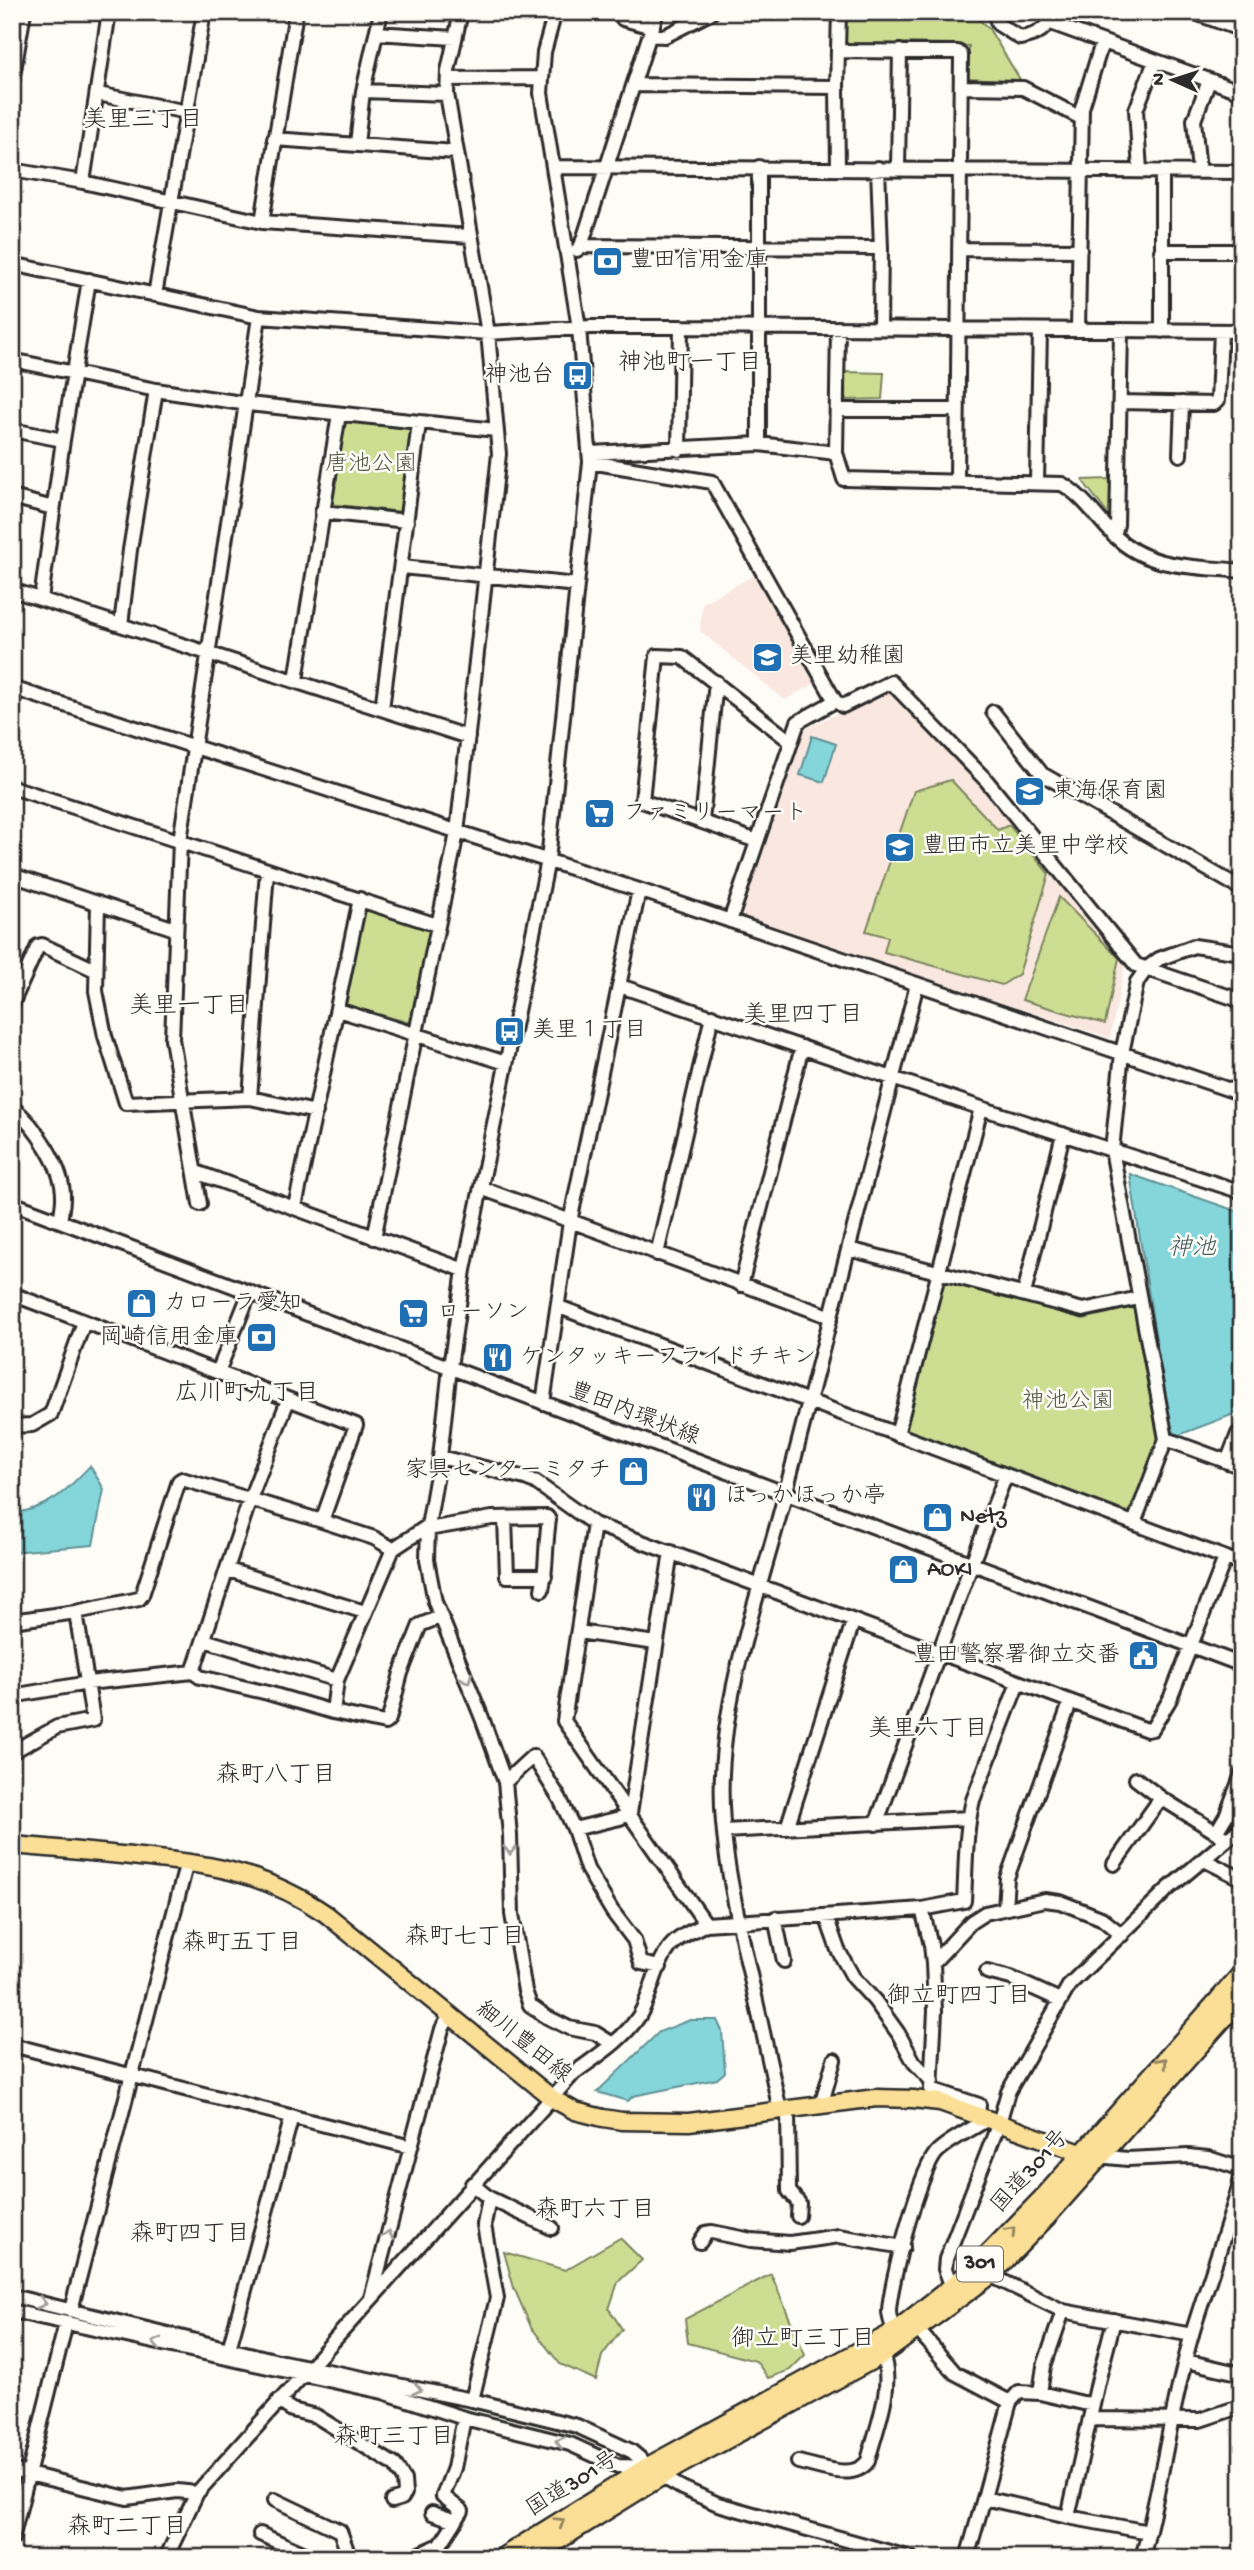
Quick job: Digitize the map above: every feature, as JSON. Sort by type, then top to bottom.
[{"type":"highway","name":"国道301号","points":[[529,2558],[655,2472],[882,2354],[990,2275],[1046,2217],[1090,2155],[1242,1974]]},
{"type":"highway","name":"国道301号","points":[[502,2558],[895,2332],[976,2267],[1047,2194],[1090,2155],[1242,1997]]},
{"type":"main road","name":"細川豊田線","points":[[12,1844],[187,1862],[241,1872],[263,1880],[326,1914],[553,2099],[588,2116],[622,2121],[707,2122],[876,2098],[912,2099],[940,2102],[1090,2155]]},
{"type":"street","points":[[12,82],[24,12]]},
{"type":"street","points":[[83,182],[109,12]]},
{"type":"street","points":[[155,295],[204,12]]},
{"type":"street","points":[[262,222],[296,12]]},
{"type":"street","points":[[357,144],[363,90],[381,12]]},
{"type":"street","points":[[374,1238],[457,833],[499,454],[488,333],[447,94],[454,38],[461,12]]},
{"type":"street","points":[[555,12],[544,52],[541,93],[579,328],[591,458],[548,860],[464,1270],[428,1528],[429,1577],[440,1617],[506,1782],[512,1914],[530,2005],[569,2028],[596,2033],[613,2044]]},
{"type":"street","points":[[625,12],[623,19],[665,36],[712,12]]},
{"type":"street","points":[[568,256],[581,246],[657,12]]},
{"type":"street","points":[[838,167],[836,87],[839,12]]},
{"type":"street","points":[[995,12],[998,24],[1020,38],[1035,35],[1053,18],[1102,43],[1242,92]]},
{"type":"street","points":[[1193,12],[1242,30]]},
{"type":"street","points":[[376,33],[454,38]]},
{"type":"street","points":[[1078,330],[1081,118],[1102,43]]},
{"type":"street","points":[[839,51],[958,52],[961,55],[957,482]]},
{"type":"street","points":[[898,169],[900,51]]},
{"type":"street","points":[[1140,170],[1136,110],[1155,61]]},
{"type":"street","points":[[448,79],[541,78]]},
{"type":"street","points":[[1199,172],[1194,120],[1209,81]]},
{"type":"street","points":[[635,85],[836,87]]},
{"type":"street","points":[[962,87],[1023,88],[1081,118]]},
{"type":"street","points":[[363,90],[447,94]]},
{"type":"street","points":[[97,94],[187,112]]},
{"type":"street","points":[[274,139],[456,152]]},
{"type":"street","points":[[553,167],[1242,172]]},
{"type":"street","points":[[759,167],[759,444]]},
{"type":"street","points":[[878,169],[880,328]]},
{"type":"street","points":[[12,170],[83,182],[262,222],[470,236]]},
{"type":"street","points":[[1161,331],[1162,172]]},
{"type":"street","points":[[581,246],[881,248]]},
{"type":"street","points":[[959,249],[1080,250]]},
{"type":"street","points":[[1161,251],[1242,251]]},
{"type":"street","points":[[12,264],[260,317],[488,333],[579,328],[681,327],[1242,331]]},
{"type":"street","points":[[41,599],[52,508],[89,280]]},
{"type":"street","points":[[200,1204],[172,1040],[180,841],[260,317]]},
{"type":"street","points":[[679,450],[681,327]]},
{"type":"street","points":[[838,328],[836,453],[844,480],[1062,484],[1071,489],[1132,552],[1169,564],[1242,571]]},
{"type":"street","points":[[1037,482],[1041,330]]},
{"type":"street","points":[[1121,402],[1214,404],[1218,400],[1221,331]]},
{"type":"street","points":[[1114,536],[1117,525],[1121,332]]},
{"type":"street","points":[[12,360],[156,390],[247,404],[496,430]]},
{"type":"street","points":[[121,625],[130,550],[156,390]]},
{"type":"street","points":[[1180,454],[1182,403]]},
{"type":"street","points":[[837,410],[957,410]]},
{"type":"street","points":[[296,680],[339,414]]},
{"type":"street","points":[[382,709],[419,424]]},
{"type":"street","points":[[12,430],[63,440]]},
{"type":"street","points":[[591,458],[759,444],[836,453]]},
{"type":"street","points":[[591,458],[712,482],[835,701],[843,706],[891,682],[986,780],[1136,965],[1242,1001]]},
{"type":"street","points":[[12,497],[52,508]]},
{"type":"street","points":[[322,512],[407,521]]},
{"type":"street","points":[[402,567],[577,585]]},
{"type":"street","points":[[12,590],[468,737]]},
{"type":"street","points":[[757,841],[642,801],[657,656],[682,657],[790,741]]},
{"type":"street","points":[[702,821],[716,682]]},
{"type":"street","points":[[12,688],[639,890],[1242,1094]]},
{"type":"street","points":[[730,921],[798,722],[835,701]]},
{"type":"street","points":[[993,712],[1042,774],[1242,889]]},
{"type":"street","points":[[12,787],[437,925]]},
{"type":"street","points":[[250,1098],[267,871]]},
{"type":"street","points":[[12,875],[175,929]]},
{"type":"street","points":[[543,1403],[570,1222],[639,890]]},
{"type":"street","points":[[295,1207],[360,899]]},
{"type":"street","points":[[98,903],[96,991],[105,1036],[124,1100],[131,1104],[250,1098],[316,1112]]},
{"type":"street","points":[[12,1004],[38,946],[42,945],[95,970]]},
{"type":"street","points":[[1134,1523],[1166,1439],[1112,1150],[1122,1053],[1137,982],[1147,968],[1159,959],[1194,946],[1242,953]]},
{"type":"street","points":[[798,2216],[799,2203],[789,2191],[784,2111],[727,1864],[722,1775],[724,1741],[760,1585],[917,984]]},
{"type":"street","points":[[620,986],[981,1108],[1242,1192]]},
{"type":"street","points":[[338,1010],[506,1063]]},
{"type":"street","points":[[657,1254],[712,1016]]},
{"type":"street","points":[[741,1285],[802,1047]]},
{"type":"street","points":[[12,1107],[23,1115],[40,1137],[55,1167],[63,1197],[60,1221]]},
{"type":"street","points":[[897,1435],[981,1108]]},
{"type":"street","points":[[1024,1294],[1063,1134]]},
{"type":"street","points":[[196,1172],[464,1270]]},
{"type":"street","points":[[481,1188],[831,1317]]},
{"type":"street","name":"豊田内環状線","points":[[12,1203],[1242,1665]]},
{"type":"street","points":[[849,1249],[1083,1310],[1139,1298]]},
{"type":"street","points":[[218,1373],[250,1292]]},
{"type":"street","points":[[13,1296],[356,1425],[322,1521]]},
{"type":"street","points":[[559,1307],[1242,1564]]},
{"type":"street","points":[[12,1426],[32,1425],[51,1414],[84,1322]]},
{"type":"street","points":[[193,1672],[250,1499],[288,1400]]},
{"type":"street","points":[[1227,1462],[1238,1434],[1242,1431]]},
{"type":"street","points":[[1166,1439],[1242,1467]]},
{"type":"street","points":[[440,1457],[535,1482],[594,1524],[1144,1730],[1152,1729],[1170,1699],[1225,1558]]},
{"type":"street","points":[[876,1824],[1006,1475]]},
{"type":"street","points":[[12,1621],[134,1601],[142,1595],[179,1481],[186,1479],[374,1538],[393,1549]]},
{"type":"street","points":[[333,1712],[337,1680],[393,1549],[428,1528],[492,1518],[547,1517],[549,1520],[542,1590]]},
{"type":"street","points":[[505,1518],[507,1576],[545,1576]]},
{"type":"street","points":[[594,1524],[564,1721],[706,1924]]},
{"type":"street","points":[[630,1812],[671,1552]]},
{"type":"street","points":[[228,1570],[365,1612]]},
{"type":"street","points":[[12,1752],[57,1727],[93,1720],[76,1612]]},
{"type":"street","points":[[12,1696],[88,1683],[193,1672],[200,1677],[385,1723],[389,1720],[401,1674],[420,1625],[440,1617]]},
{"type":"street","points":[[787,1828],[853,1622]]},
{"type":"street","points":[[578,1632],[656,1643]]},
{"type":"street","points":[[204,1640],[337,1680]]},
{"type":"street","points":[[166,2558],[197,2493],[574,2073],[613,2044],[638,2018],[670,1947],[686,1934],[706,1924],[922,1909],[964,1900],[964,1867],[973,1800],[1018,1683]]},
{"type":"street","points":[[1004,1908],[1005,1884],[1070,1703]]},
{"type":"street","points":[[506,1782],[533,1756],[561,1800],[587,1868],[612,1911],[634,1940],[641,1963],[660,1967]]},
{"type":"street","points":[[952,2287],[946,2259],[989,2119],[1008,2092],[1070,1984],[1168,1889],[1204,1860],[1222,1835],[1226,1816],[1242,1774]]},
{"type":"street","points":[[1136,1779],[1161,1798],[1222,1835]]},
{"type":"street","points":[[1114,1864],[1161,1798]]},
{"type":"street","points":[[574,1829],[620,1818],[630,1812]]},
{"type":"street","points":[[724,1831],[969,1818]]},
{"type":"street","points":[[1222,1835],[1242,1827]]},
{"type":"street","points":[[1204,1860],[1242,1879]]},
{"type":"street","points":[[71,2310],[187,1862]]},
{"type":"street","points":[[933,1963],[971,1922],[985,1913],[1045,1900],[1060,1902],[1101,1918],[1122,1935]]},
{"type":"street","points":[[922,1909],[933,1963],[935,2011],[931,2089],[979,2105],[989,2119]]},
{"type":"street","points":[[826,1916],[838,1950],[853,1977],[875,2001],[898,2033],[914,2062],[932,2081]]},
{"type":"street","points":[[775,1918],[785,1961]]},
{"type":"street","points":[[987,1972],[1011,1978],[1060,2000]]},
{"type":"street","points":[[370,2301],[442,2029],[451,2014]]},
{"type":"street","points":[[12,2045],[411,2147]]},
{"type":"street","points":[[821,2106],[834,2060]]},
{"type":"street","points":[[229,2349],[292,2116]]},
{"type":"street","points":[[895,2332],[889,2312],[911,2214],[931,2160],[938,2151],[989,2119]]},
{"type":"street","points":[[1090,2155],[1128,2159],[1188,2156],[1208,2158],[1242,2169]]},
{"type":"street","points":[[1142,2558],[1171,2418],[1192,2335],[1230,2223],[1242,2176]]},
{"type":"street","points":[[472,2184],[488,2198],[552,2228]]},
{"type":"street","points":[[472,2400],[497,2298],[484,2225],[488,2198]]},
{"type":"street","points":[[700,2242],[706,2233],[712,2232],[751,2241],[790,2243],[839,2236],[903,2247]]},
{"type":"street","points":[[990,2275],[1063,2311],[1192,2335]]},
{"type":"street","points":[[12,2296],[229,2349],[275,2365]]},
{"type":"street","points":[[12,2311],[275,2365],[472,2400],[577,2426],[631,2451],[655,2472],[718,2504],[911,2558]]},
{"type":"street","points":[[1040,2393],[1044,2366],[1063,2311]]},
{"type":"street","points":[[1069,2517],[1114,2320]]},
{"type":"street","points":[[12,2539],[66,2323]]},
{"type":"street","points":[[918,2329],[955,2373],[1010,2402]]},
{"type":"street","points":[[798,2462],[847,2472],[863,2467],[868,2460],[883,2406],[888,2367],[882,2354]]},
{"type":"street","points":[[1186,2361],[1242,2374]]},
{"type":"street","points":[[307,2371],[464,2418],[570,2444],[618,2466],[655,2472]]},
{"type":"street","points":[[967,2558],[1010,2402],[1019,2392],[1040,2393],[1093,2404]]},
{"type":"street","points":[[278,2401],[292,2410],[316,2416],[395,2465],[404,2480],[405,2493],[402,2498],[392,2501]]},
{"type":"street","points":[[1090,2419],[1200,2420],[1242,2406]]},
{"type":"street","points":[[411,2558],[440,2546],[462,2511],[443,2496],[454,2468],[464,2418]]},
{"type":"street","points":[[12,2470],[127,2498],[177,2491],[197,2493]]},
{"type":"street","points":[[984,2498],[1149,2532]]},
{"type":"street","points":[[275,2500],[340,2531],[349,2557],[363,2558]]},
{"type":"street","points":[[432,2513],[456,2521]]},
{"type":"street","points":[[260,2533],[314,2558]]},
{"type":"street","points":[[860,2558],[864,2544]]},
{"type":"shaded area","name":"美里幼稚園","points":[[757,574],[817,682],[785,700],[700,631],[702,603]]},
{"type":"shaded area","name":"豊田市立美里中学校","points":[[892,687],[984,781],[1126,960],[1110,1038],[746,920],[739,912],[803,730]]},
{"type":"green space","points":[[842,12],[971,12],[989,29],[1021,81],[967,78],[969,46],[844,43]]},
{"type":"green space","points":[[844,372],[884,373],[882,399],[846,400]]},
{"type":"green space","name":"唐池公園","points":[[343,421],[411,429],[402,512],[329,504]]},
{"type":"green space","points":[[1110,479],[1110,517],[1082,480]]},
{"type":"green space","points":[[951,780],[998,830],[1009,825],[1049,874],[1019,974],[1002,985],[884,952],[888,937],[866,931],[914,791]]},
{"type":"green space","points":[[1059,897],[1119,958],[1105,1024],[1022,1000]]},
{"type":"green space","points":[[365,908],[430,928],[410,1023],[346,1005]]},
{"type":"green space","name":"神池公園","points":[[945,1280],[1083,1319],[1134,1307],[1160,1438],[1130,1515],[906,1432]]},
{"type":"green space","points":[[620,2238],[642,2260],[618,2282],[609,2309],[622,2329],[602,2356],[596,2380],[560,2364],[531,2327],[514,2288],[504,2252],[565,2270]]},
{"type":"green space","points":[[771,2274],[805,2355],[790,2370],[768,2378],[756,2361],[688,2343],[685,2319]]},
{"type":"water","points":[[812,736],[836,744],[824,782],[800,775]]},
{"type":"water","name":"神池","points":[[1130,1174],[1242,1213],[1242,1411],[1179,1435],[1170,1430]]},
{"type":"water","points":[[90,1466],[104,1489],[93,1545],[12,1552],[12,1514],[56,1498]]},
{"type":"water","points":[[690,2020],[717,2020],[722,2031],[725,2072],[717,2079],[633,2096],[628,2101],[597,2092],[659,2032]]},
{"type":"place","name":"豊田信用金庫","points":[[607,261]]},
{"type":"place","name":"神池台","points":[[577,376]]},
{"type":"place","name":"美里幼稚園","points":[[767,657]]},
{"type":"place","name":"東海保育園","points":[[1029,792]]},
{"type":"place","name":"ファミリーマート","points":[[600,814]]},
{"type":"place","name":"豊田市立美里中学校","points":[[899,847]]},
{"type":"place","name":"美里１丁目","points":[[509,1031]]},
{"type":"place","name":"カローラ愛知","points":[[141,1304]]},
{"type":"place","name":"ローソン","points":[[414,1313]]},
{"type":"place","name":"岡崎信用金庫","points":[[261,1338]]},
{"type":"place","name":"ケンタッキーフライドチキン","points":[[497,1358]]},
{"type":"place","name":"家具センターミタチ","points":[[634,1471]]},
{"type":"place","name":"ほっかほっか亭","points":[[702,1497]]},
{"type":"place","name":"Netz","points":[[937,1517]]},
{"type":"place","name":"AOKI","points":[[904,1570]]},
{"type":"place","name":"豊田警察署御立交番","points":[[1143,1656]]},
{"type":"district","name":"美里三丁目","points":[[143,121]]},
{"type":"district","name":"神池町一丁目","points":[[690,364]]},
{"type":"district","name":"美里一丁目","points":[[189,1007]]},
{"type":"district","name":"美里四丁目","points":[[803,1016]]},
{"type":"district","name":"広川町九丁目","points":[[247,1394]]},
{"type":"district","name":"美里六丁目","points":[[928,1730]]},
{"type":"district","name":"森町八丁目","points":[[276,1776]]},
{"type":"district","name":"森町七丁目","points":[[465,1938]]},
{"type":"district","name":"森町五丁目","points":[[242,1944]]},
{"type":"district","name":"御立町四丁目","points":[[959,1997]]},
{"type":"district","name":"森町六丁目","points":[[595,2211]]},
{"type":"district","name":"森町四丁目","points":[[190,2235]]},
{"type":"district","name":"御立町三丁目","points":[[803,2340]]},
{"type":"district","name":"森町三丁目","points":[[394,2438]]},
{"type":"district","name":"森町二丁目","points":[[127,2528]]}]
